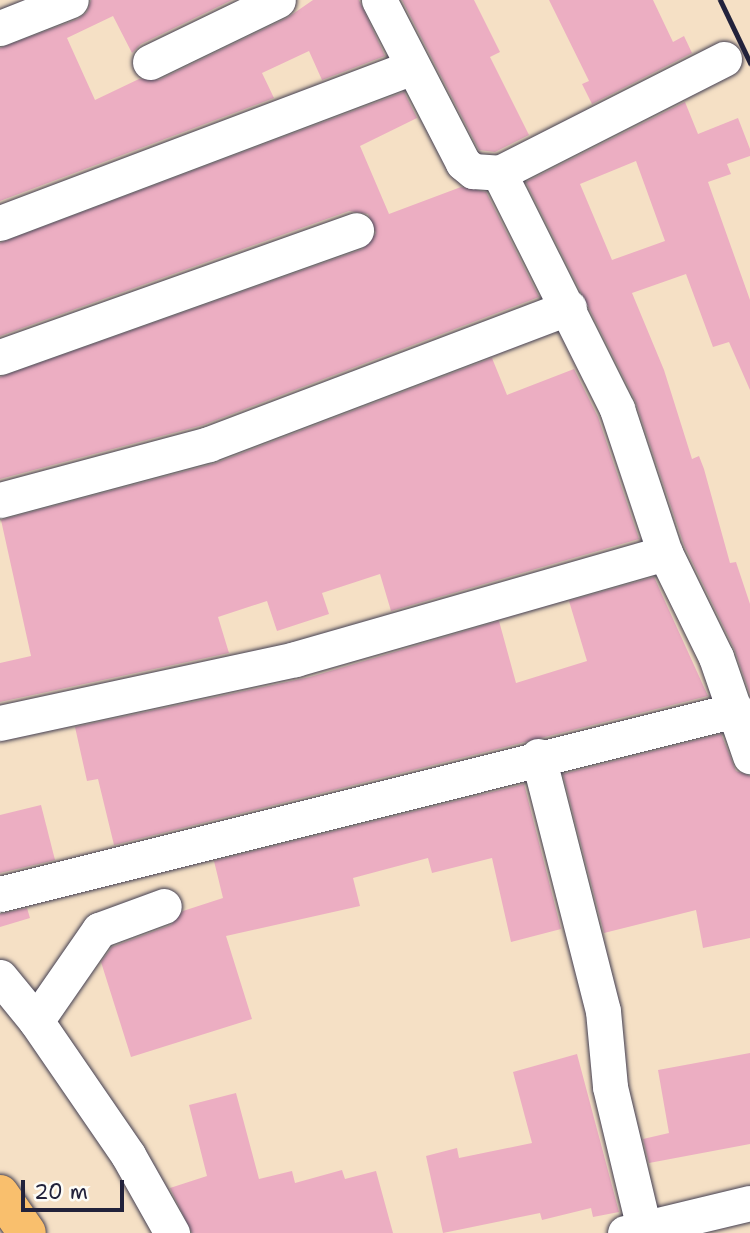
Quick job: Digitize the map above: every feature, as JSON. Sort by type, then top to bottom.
[{"type":"highway","points":[[0,1194],[27,1233]]},
{"type":"street","points":[[0,28],[71,0]]},
{"type":"street","points":[[150,62],[278,0]]},
{"type":"street","points":[[379,0],[410,68],[463,163],[473,171],[499,173],[724,60]]},
{"type":"street","points":[[0,223],[410,68]]},
{"type":"street","points":[[499,173],[525,230],[569,307],[617,409],[665,553],[736,710],[750,756]]},
{"type":"street","points":[[0,357],[356,230]]},
{"type":"street","points":[[0,500],[209,444],[569,307]]},
{"type":"street","points":[[0,723],[295,659],[665,553]]},
{"type":"street","points":[[0,894],[538,756],[736,710]]},
{"type":"street","points":[[538,756],[603,1011],[610,1087],[634,1231],[750,1203]]},
{"type":"street","points":[[36,1021],[99,930],[164,906]]},
{"type":"street","points":[[0,977],[36,1021],[128,1155],[172,1233]]},
{"type":"building","points":[[91,0],[232,0],[141,44],[132,53],[113,16],[67,38],[95,100],[139,79],[159,80],[287,18],[313,0],[359,0],[385,56],[322,80],[309,51],[262,73],[274,98],[0,201],[0,48],[78,19],[87,12]]},
{"type":"building","points":[[402,0],[474,0],[500,52],[490,57],[529,135],[495,152],[479,150]]},
{"type":"building","points":[[549,0],[653,0],[673,42],[684,36],[692,53],[592,104],[582,84],[589,81]]},
{"type":"building","points":[[404,92],[417,118],[360,146],[389,214],[461,187],[486,192],[539,297],[203,425],[0,479],[0,377],[363,249],[376,233],[368,214],[349,211],[0,336],[0,243]]},
{"type":"building","points":[[685,102],[698,134],[738,118],[750,149],[750,156],[727,164],[731,174],[708,182],[750,300],[750,390],[729,342],[713,347],[686,274],[632,293],[664,370],[692,459],[699,456],[704,469],[730,563],[736,562],[750,604],[750,694],[734,648],[684,545],[635,400],[526,182]],"holes":[[[636,161],[665,241],[612,260],[580,184]]]},
{"type":"building","points":[[492,358],[507,395],[574,369],[598,417],[639,539],[391,611],[380,574],[322,593],[329,614],[277,631],[267,601],[218,617],[229,653],[0,702],[0,663],[31,656],[1,520],[216,463]]},
{"type":"building","points":[[654,577],[708,696],[114,845],[98,779],[87,781],[75,727],[310,677],[499,621],[516,683],[587,661],[569,601]]},
{"type":"building","points":[[721,734],[736,771],[750,776],[750,938],[703,948],[696,910],[604,933],[563,774]]},
{"type":"building","points":[[524,784],[561,929],[511,942],[492,858],[432,873],[428,858],[353,878],[360,906],[226,936],[252,1019],[131,1057],[101,962],[112,947],[171,925],[183,911],[223,898],[214,861]]},
{"type":"building","points":[[41,805],[55,860],[0,873],[0,815]]},
{"type":"building","points":[[27,908],[30,918],[0,927],[0,914]]},
{"type":"building","points":[[750,1053],[750,1144],[649,1163],[643,1139],[669,1133],[658,1070]]},
{"type":"building","points":[[577,1054],[619,1212],[593,1217],[591,1208],[542,1220],[540,1213],[443,1233],[426,1156],[457,1148],[459,1158],[532,1143],[513,1072]]},
{"type":"building","points":[[236,1093],[259,1179],[292,1171],[295,1183],[342,1170],[345,1179],[376,1171],[393,1233],[192,1233],[170,1188],[207,1176],[189,1105]]},
{"type":"railway","points":[[720,0],[750,63]]}]
